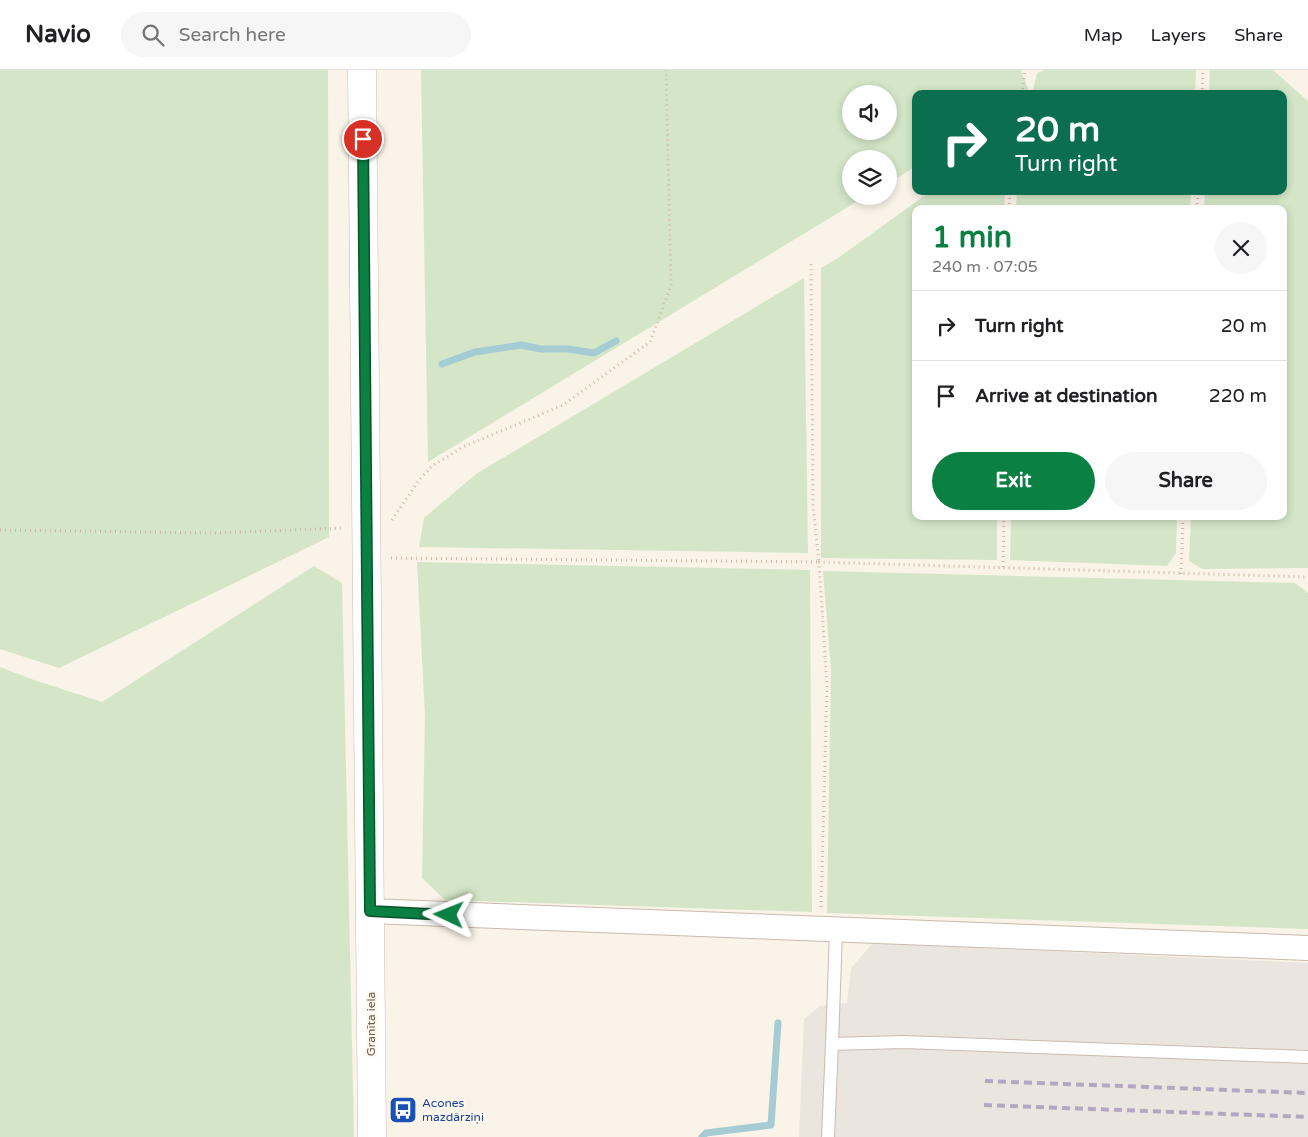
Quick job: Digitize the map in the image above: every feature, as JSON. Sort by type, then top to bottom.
[{"type":"main road","name":"Granīta iela","points":[[362,70],[372,1137]]},
{"type":"street","points":[[370,911],[1308,948]]},
{"type":"lane","points":[[826,1135],[832,1044],[828,930]]},
{"type":"lane","points":[[832,1044],[904,1042],[1308,1057]]},
{"type":"path","points":[[0,530],[215,533],[388,526],[419,480],[432,466],[463,447],[562,405],[650,342],[671,285],[666,70]]},
{"type":"path","points":[[1022,90],[1025,70]]},
{"type":"path","points":[[1202,90],[1204,70]]},
{"type":"path","points":[[811,264],[813,506],[819,562],[827,687],[828,930]]},
{"type":"path","points":[[1003,567],[1004,520]]},
{"type":"path","points":[[1181,574],[1183,520]]},
{"type":"path","points":[[367,558],[819,562],[1308,577]]},
{"type":"shaded area","points":[[873,943],[1308,963],[1308,1137],[799,1137],[804,1019],[820,1006],[847,1003],[851,968]]},
{"type":"green space","points":[[0,70],[328,70],[329,537],[59,668],[0,649]]},
{"type":"green space","points":[[421,70],[1021,70],[1028,90],[912,90],[912,169],[897,178],[897,150],[842,150],[842,205],[851,205],[428,462]]},
{"type":"green space","points":[[1045,70],[1196,70],[1195,90],[1033,90],[1037,73]]},
{"type":"green space","points":[[1210,70],[1273,70],[1308,101],[1308,568],[1202,569],[1189,561],[1191,520],[1287,520],[1287,205],[1204,205],[1205,195],[1287,195],[1287,90],[1209,90]]},
{"type":"green space","points":[[925,195],[1005,195],[1004,205],[912,205],[912,520],[997,520],[997,560],[821,558],[821,268],[838,258]]},
{"type":"green space","points":[[1017,195],[1191,195],[1190,205],[1016,205]]},
{"type":"green space","points":[[804,278],[808,553],[419,547],[424,518],[476,474]]},
{"type":"green space","points":[[1011,520],[1177,520],[1176,553],[1167,566],[1010,560]]},
{"type":"green space","points":[[417,562],[810,570],[812,912],[445,900],[422,878],[425,716]]},
{"type":"green space","points":[[314,566],[342,583],[354,1137],[0,1137],[0,667],[102,702]]},
{"type":"green space","points":[[823,571],[1295,583],[1308,593],[1308,929],[827,913],[831,670]]},
{"type":"waterway","points":[[442,364],[475,352],[521,345],[541,349],[568,349],[594,353],[616,341]]},
{"type":"waterway","points":[[702,1137],[706,1133],[771,1125],[778,1023]]},
{"type":"railway","points":[[985,1081],[1308,1093]]},
{"type":"railway","points":[[984,1105],[1308,1117]]},
{"type":"place","name":"Acones mazdārziņi","points":[[403,1110]]},
{"type":"route","points":[[363,139],[370,911],[449,915]]}]
